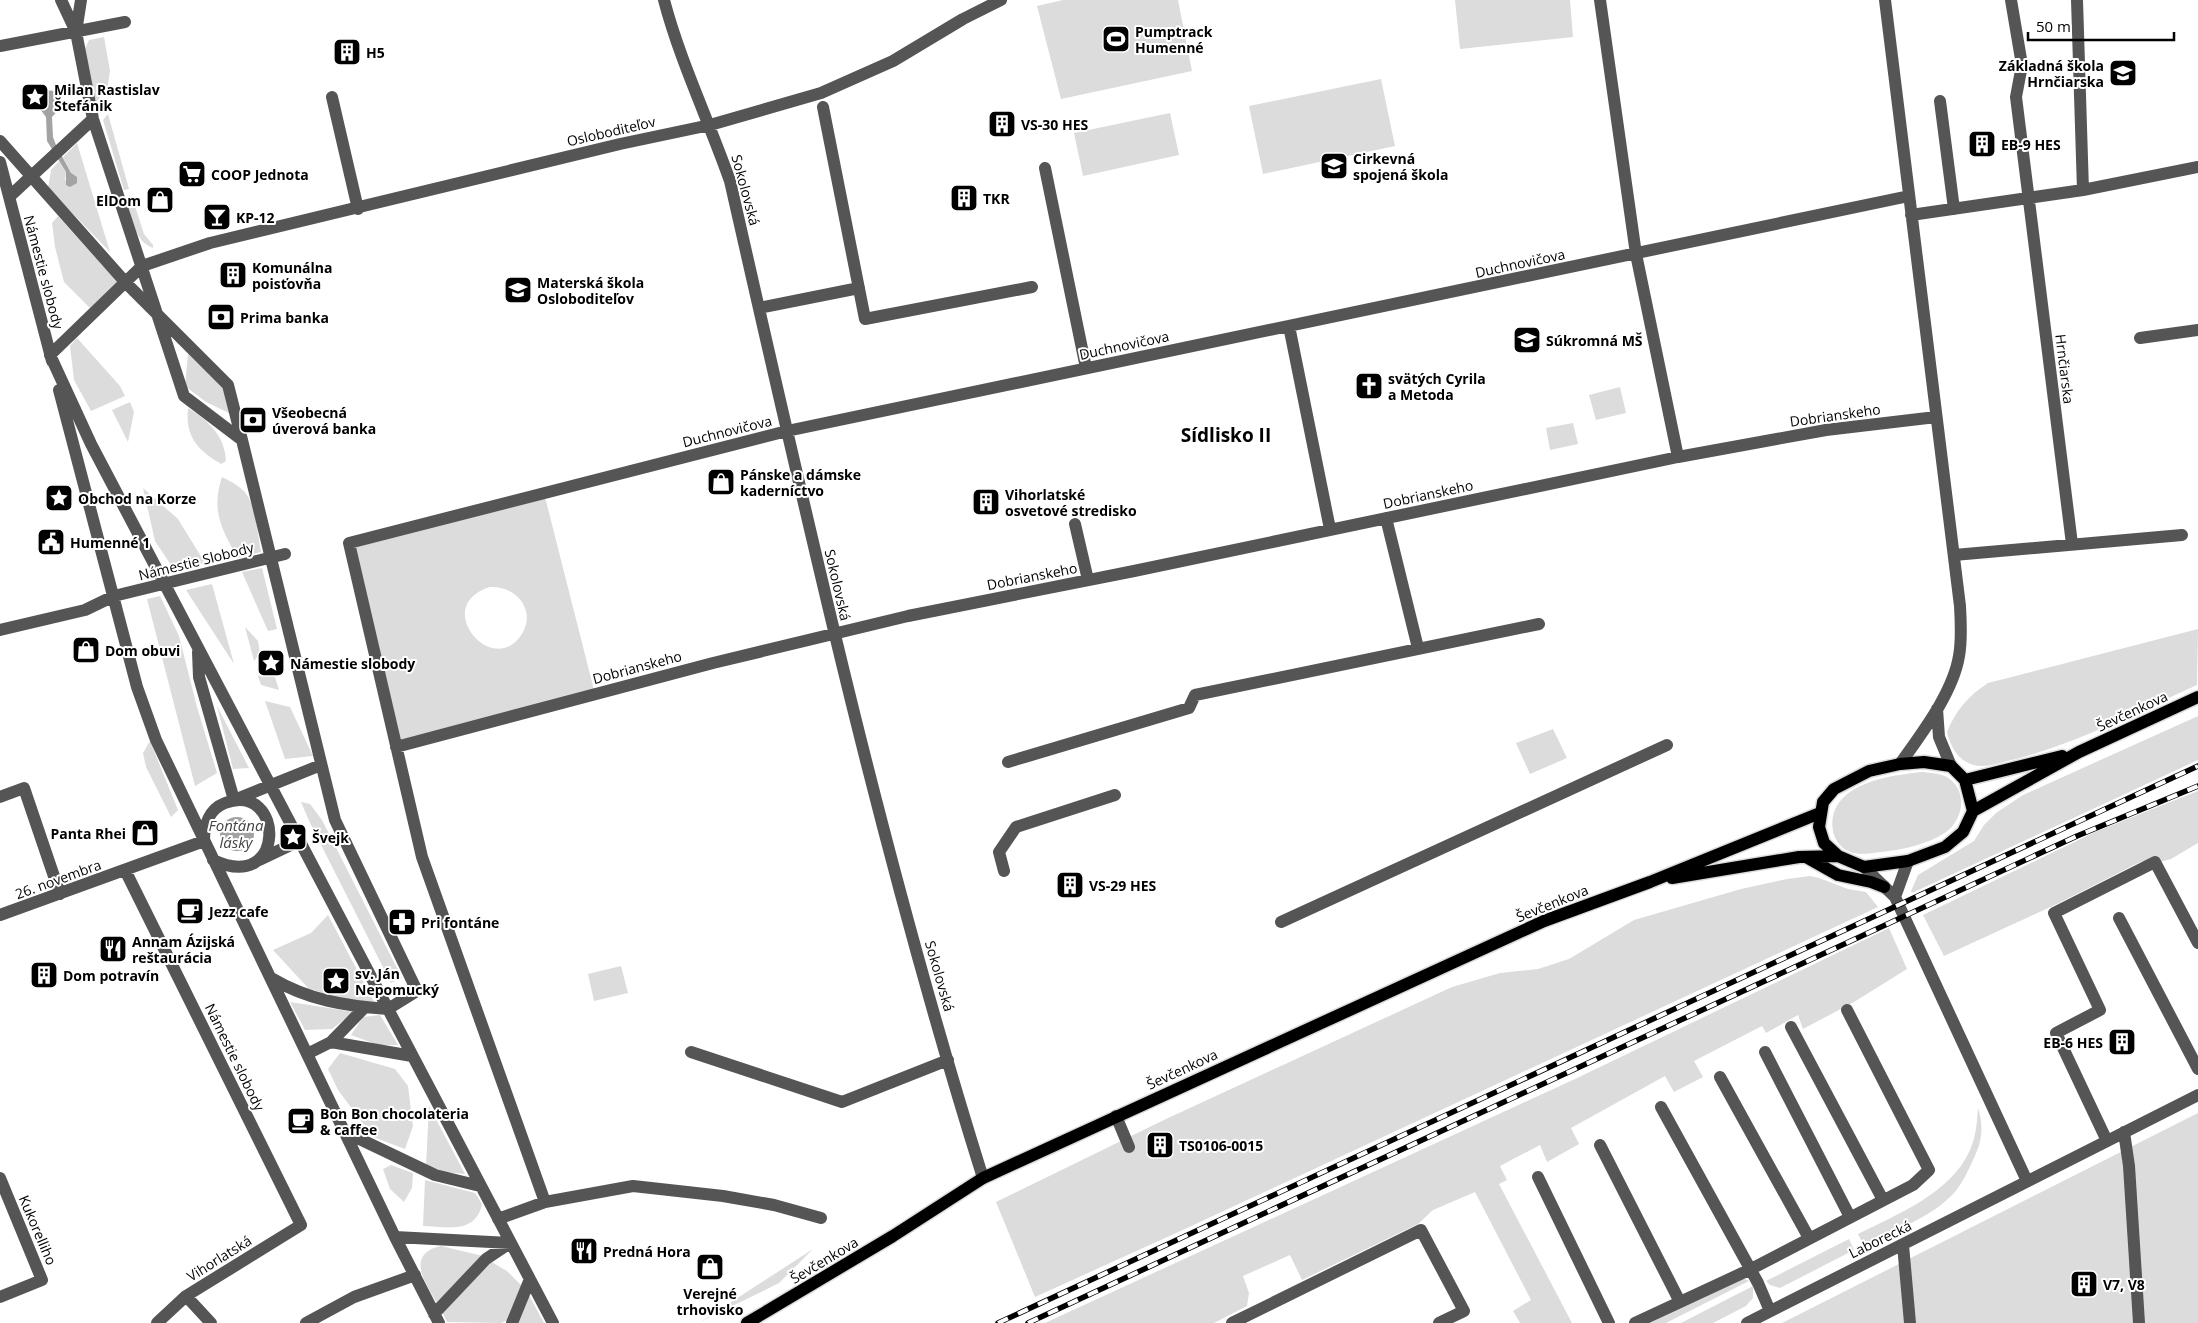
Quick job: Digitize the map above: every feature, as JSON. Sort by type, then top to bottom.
[{"type":"main road","name":"Ševčenkova","points":[[1974,811],[2079,752],[2198,697]]},
{"type":"main road","name":"Ševčenkova","points":[[1966,780],[2079,752]]},
{"type":"main road","points":[[1820,813],[1823,802],[1834,790],[1869,772],[1900,764],[1924,762],[1951,766],[1966,780],[1974,811],[1963,832],[1945,847],[1908,861],[1864,867]]},
{"type":"main road","name":"Ševčenkova","points":[[747,1323],[893,1236],[983,1178],[1544,921],[1650,882],[1820,813],[1819,827],[1824,843],[1838,856],[1864,867]]},
{"type":"main road","name":"Ševčenkova","points":[[1650,882],[1806,857],[1838,856]]},
{"type":"main road","points":[[1806,857],[1838,875],[1871,882],[1884,887]]},
{"type":"street","name":"Námestie slobody","points":[[61,0],[76,32],[93,119],[184,396],[242,440]]},
{"type":"street","name":"Námestie slobody","points":[[76,32],[82,0]]},
{"type":"street","name":"Sokolovská","points":[[664,0],[671,28],[730,181],[786,431],[864,760],[983,1178]]},
{"type":"street","name":"Osloboditeľov","points":[[210,243],[620,144],[710,125],[830,89],[893,61],[963,19],[1000,0]]},
{"type":"street","points":[[1600,0],[1636,254],[1678,457]]},
{"type":"street","points":[[1885,0],[1954,555],[1961,633],[1959,658],[1937,710],[1900,764]]},
{"type":"street","name":"Hrnčiarska","points":[[2011,0],[2022,65],[2016,98],[2072,544]]},
{"type":"street","points":[[2077,0],[2083,190]]},
{"type":"street","points":[[0,46],[124,22]]},
{"type":"street","points":[[332,97],[358,208]]},
{"type":"street","points":[[1940,101],[1954,209]]},
{"type":"street","points":[[823,107],[865,319],[1032,287]]},
{"type":"street","points":[[9,197],[93,119]]},
{"type":"street","name":"Námestie slobody","points":[[0,140],[126,283],[228,385],[335,820],[417,991],[388,1009]]},
{"type":"street","name":"Námestie slobody","points":[[0,162],[137,687],[156,740],[395,1237],[437,1318],[486,1259],[510,1243]]},
{"type":"street","points":[[1912,215],[2083,190],[2198,167]]},
{"type":"street","points":[[1045,168],[1086,368]]},
{"type":"street","name":"Duchnovičova","points":[[396,747],[349,543],[786,431],[1909,196]]},
{"type":"street","name":"Námestie slobody","points":[[50,355],[142,266],[210,243]]},
{"type":"street","points":[[759,308],[859,288]]},
{"type":"street","points":[[1289,326],[1330,529]]},
{"type":"street","points":[[2140,338],[2198,330]]},
{"type":"street","name":"Námestie slobody","points":[[50,355],[91,444],[553,1323]]},
{"type":"street","name":"Dobrianskeho","points":[[396,747],[703,666],[908,616],[1678,457],[1826,430],[1936,417]]},
{"type":"street","points":[[1386,518],[1418,648]]},
{"type":"street","points":[[1076,524],[1088,580]]},
{"type":"street","points":[[1954,555],[2182,535]]},
{"type":"street","name":"Námestie Slobody","points":[[0,630],[85,610],[114,596],[285,554]]},
{"type":"street","points":[[1008,762],[1189,708],[1195,695],[1539,624]]},
{"type":"street","name":"Námestie slobody","points":[[197,647],[199,678],[234,800]]},
{"type":"street","points":[[1937,710],[1939,737],[1951,766]]},
{"type":"street","points":[[1281,922],[1667,745]]},
{"type":"street","points":[[396,747],[422,857],[545,1202]]},
{"type":"street","points":[[125,870],[204,841],[204,831],[209,816],[218,806],[321,765]]},
{"type":"street","points":[[0,797],[24,788],[60,894]]},
{"type":"street","points":[[1004,871],[999,852],[1016,827],[1115,795]]},
{"type":"street","points":[[234,800],[251,803],[265,814],[270,831],[268,846],[259,860]]},
{"type":"street","points":[[213,860],[227,866],[245,866],[299,841]]},
{"type":"street","points":[[1895,897],[1908,861]]},
{"type":"street","points":[[2107,1141],[2056,1033],[2100,1010],[2054,913],[2155,862],[2198,943]]},
{"type":"street","points":[[1864,867],[1895,897],[2027,1181]]},
{"type":"street","name":"Námestie slobody","points":[[125,870],[301,1225]]},
{"type":"street","name":"26. novembra","points":[[0,915],[125,870]]},
{"type":"street","points":[[2119,918],[2198,1069]]},
{"type":"street","points":[[271,978],[291,990],[338,1004],[388,1009]]},
{"type":"street","points":[[307,1054],[331,1042],[365,1007]]},
{"type":"street","points":[[1636,1323],[1750,1270],[1913,1185],[1929,1170],[1847,1010]]},
{"type":"street","points":[[1791,1027],[1883,1200]]},
{"type":"street","points":[[331,1042],[412,1056]]},
{"type":"street","points":[[691,1052],[842,1102],[948,1060]]},
{"type":"street","points":[[1765,1052],[1850,1217]]},
{"type":"street","points":[[1720,1077],[1809,1238]]},
{"type":"street","name":"Laborecká","points":[[1747,1323],[2198,1095]]},
{"type":"street","points":[[1661,1107],[1750,1270],[1770,1311]]},
{"type":"street","points":[[1116,1116],[1129,1147]]},
{"type":"street","points":[[345,1132],[435,1175],[480,1186]]},
{"type":"street","points":[[2124,1132],[2129,1166],[2138,1323]]},
{"type":"street","points":[[1600,1145],[1680,1302]]},
{"type":"street","points":[[1538,1177],[1609,1323]]},
{"type":"street","name":"Kukorelliho","points":[[0,1178],[42,1280],[0,1297]]},
{"type":"street","points":[[498,1219],[545,1202],[633,1186],[740,1199],[774,1205],[821,1218]]},
{"type":"street","name":"Vihorlatská","points":[[157,1323],[186,1296],[301,1225]]},
{"type":"street","points":[[1232,1323],[1421,1230],[1464,1311],[1439,1323]]},
{"type":"street","points":[[395,1237],[510,1243]]},
{"type":"street","points":[[1903,1245],[1910,1323]]},
{"type":"street","points":[[306,1323],[354,1297],[414,1275]]},
{"type":"street","points":[[512,1323],[530,1279]]},
{"type":"street","points":[[186,1296],[211,1323]]},
{"type":"shaded area","name":"Pumptrack Humenné","points":[[1063,0],[1178,0],[1192,71],[1061,99],[1037,6]]},
{"type":"shaded area","points":[[1455,0],[1570,0],[1573,37],[1460,49]]},
{"type":"shaded area","points":[[104,37],[110,71],[107,90],[96,102],[84,51],[89,40]]},
{"type":"shaded area","points":[[1381,79],[1395,146],[1263,174],[1249,106]]},
{"type":"shaded area","points":[[1170,113],[1179,155],[1083,176],[1074,133]]},
{"type":"shaded area","points":[[108,114],[129,189],[124,190],[103,120]]},
{"type":"shaded area","points":[[77,143],[110,252],[48,188],[51,170],[59,161],[66,172],[65,181],[71,173],[63,157]]},
{"type":"shaded area","points":[[134,203],[144,234],[153,245],[153,248],[138,236],[128,205]]},
{"type":"shaded area","points":[[58,216],[118,283],[90,308],[64,282],[55,247],[52,223]]},
{"type":"shaded area","points":[[77,338],[120,386],[125,396],[91,411],[74,380],[70,346]]},
{"type":"shaded area","points":[[188,354],[224,388],[229,413],[206,402],[185,386]]},
{"type":"shaded area","points":[[1620,387],[1626,413],[1596,420],[1589,395]]},
{"type":"shaded area","points":[[130,402],[134,412],[128,442],[112,410]]},
{"type":"shaded area","points":[[188,408],[203,418],[214,430],[223,444],[226,461],[221,464],[199,448],[194,441],[189,427]]},
{"type":"shaded area","points":[[1573,423],[1578,444],[1550,450],[1546,428]]},
{"type":"shaded area","points":[[222,477],[236,484],[247,495],[255,515],[261,552],[238,558],[227,538],[220,519],[217,500]]},
{"type":"shaded area","points":[[143,488],[178,519],[205,563],[175,571],[155,541]]},
{"type":"shaded area","points":[[544,493],[595,694],[396,747],[349,543]],"holes":[[[490,587],[499,587],[514,594],[525,607],[527,615],[523,632],[511,645],[497,649],[484,645],[473,635],[466,623],[465,609],[473,596]]]},
{"type":"shaded area","points":[[262,568],[277,629],[268,631],[242,572]]},
{"type":"shaded area","points":[[212,584],[234,664],[186,590]]},
{"type":"shaded area","points":[[160,596],[179,636],[197,707],[217,773],[195,786],[147,599]]},
{"type":"shaded area","points":[[245,627],[258,641],[260,653],[254,661]]},
{"type":"shaded area","points":[[2198,629],[2197,685],[2063,744],[2016,759],[1982,766],[1975,765],[1958,756],[1951,745],[1947,732],[1954,717],[1974,693],[1988,683]]},
{"type":"shaded area","points":[[271,664],[279,690],[261,685],[258,676]]},
{"type":"shaded area","points":[[265,701],[290,707],[313,756],[285,759]]},
{"type":"shaded area","points":[[217,706],[249,768],[233,769]]},
{"type":"shaded area","points":[[2198,716],[2198,760],[1912,893],[1911,891],[1918,875],[1974,841],[1984,825],[1996,813],[2023,795]]},
{"type":"shaded area","points":[[1553,729],[1567,758],[1530,774],[1516,743]]},
{"type":"shaded area","points":[[150,741],[178,810],[171,817],[146,767],[143,753]]},
{"type":"shaded area","points":[[1921,772],[1947,777],[1958,789],[1961,797],[1960,812],[1957,820],[1946,832],[1932,840],[1898,850],[1861,854],[1846,850],[1839,844],[1835,837],[1832,821],[1834,812],[1843,798],[1869,782]]},
{"type":"shaded area","points":[[2198,791],[2198,843],[2171,859],[2160,862],[2154,858],[2138,863],[2059,903],[1944,956],[1923,915],[2095,832]]},
{"type":"shaded area","points":[[301,802],[310,804],[322,820],[402,978],[391,983]]},
{"type":"shaded area","points":[[1810,876],[1848,889],[1866,892],[1878,907],[1035,1297],[996,1202],[1166,1119],[1452,987],[1500,973],[1538,969],[1569,959],[1634,920],[1741,889]]},
{"type":"shaded area","points":[[328,915],[374,1002],[340,999],[308,988],[273,950],[311,933]]},
{"type":"shaded area","points":[[1889,928],[1907,969],[1854,1002],[1803,1029],[1798,1015],[1766,1033],[1762,1026],[1694,1061],[1703,1077],[1674,1092],[1665,1076],[1571,1128],[1579,1144],[1547,1162],[1540,1145],[1500,1166],[1507,1180],[1499,1184],[1572,1323],[1520,1323],[1513,1311],[1531,1300],[1475,1192],[1433,1210],[1418,1224],[1302,1280],[1290,1255],[1243,1276],[1249,1293],[1247,1306],[1214,1323],[1045,1323],[1575,1079]]},
{"type":"shaded area","points":[[621,966],[628,993],[594,1001],[588,974]]},
{"type":"shaded area","points":[[290,1002],[354,1012],[332,1029],[305,1030]]},
{"type":"shaded area","points":[[380,1015],[398,1045],[378,1045],[351,1035],[363,1017]]},
{"type":"shaded area","points":[[340,1053],[395,1069],[408,1086],[413,1126],[405,1149],[373,1137],[338,1090],[328,1069]]},
{"type":"shaded area","points":[[429,1106],[465,1174],[444,1172],[426,1166]]},
{"type":"shaded area","points":[[1978,1108],[1981,1134],[1978,1147],[1960,1186],[1945,1202],[1923,1217],[1864,1246],[1858,1234],[1922,1201],[1950,1178],[1961,1165],[1974,1140]]},
{"type":"shaded area","points":[[2198,1113],[2198,1323],[1782,1323]]},
{"type":"shaded area","points":[[391,1165],[413,1173],[412,1188],[404,1202],[390,1189],[383,1169]]},
{"type":"shaded area","points":[[425,1180],[475,1193],[482,1204],[479,1214],[474,1220],[459,1227],[423,1226]]},
{"type":"shaded area","points":[[1849,1239],[1854,1250],[1780,1288],[1770,1285],[1766,1281]]},
{"type":"shaded area","points":[[441,1246],[483,1256],[438,1305],[427,1286],[421,1271],[421,1264],[422,1257],[427,1252]]},
{"type":"shaded area","points":[[813,1249],[779,1283],[702,1321]]},
{"type":"shaded area","points":[[490,1261],[507,1271],[523,1287],[508,1320],[501,1323],[447,1322],[442,1312]]},
{"type":"shaded area","points":[[1743,1278],[1749,1281],[1666,1323],[1650,1323],[1735,1279]]},
{"type":"shaded area","points":[[1753,1286],[1753,1298],[1746,1306],[1713,1323],[1681,1323]]},
{"type":"shaded area","points":[[529,1295],[544,1323],[517,1323]]},
{"type":"water","points":[[45,90],[54,91],[61,100],[61,107],[52,117],[53,137],[71,173],[77,177],[77,183],[70,187],[66,185],[66,172],[47,141],[46,117],[37,105],[38,96]]},
{"type":"water","name":"Fontána lásky","points":[[237,817],[244,818],[249,822],[253,827],[253,841],[249,846],[244,850],[237,851],[230,850],[225,846],[221,841],[220,834],[221,827],[225,822],[230,818]]},
{"type":"railway","points":[[998,1323],[2198,766]]},
{"type":"railway","points":[[1028,1323],[2077,836],[2198,786]]},
{"type":"place","name":"Pumptrack Humenné","points":[[1116,39]]},
{"type":"place","name":"H5","points":[[347,52]]},
{"type":"place","name":"Základná škola Hrnčiarska","points":[[2123,73]]},
{"type":"place","name":"Milan Rastislav Štefánik","points":[[35,97]]},
{"type":"place","name":"VS-30 HES","points":[[1002,124]]},
{"type":"place","name":"EB-9 HES","points":[[1982,144]]},
{"type":"place","name":"Cirkevná spojená škola","points":[[1334,166]]},
{"type":"place","name":"COOP Jednota","points":[[192,174]]},
{"type":"place","name":"TKR","points":[[964,198]]},
{"type":"place","name":"ElDom","points":[[160,200]]},
{"type":"place","name":"KP-12","points":[[217,217]]},
{"type":"place","name":"Komunálna poisťovňa","points":[[233,275]]},
{"type":"place","name":"Materská škola Osloboditeľov","points":[[518,290]]},
{"type":"place","name":"Prima banka","points":[[221,317]]},
{"type":"place","name":"Súkromná MŠ","points":[[1527,340]]},
{"type":"place","name":"svätých Cyrila a Metoda","points":[[1369,386]]},
{"type":"place","name":"Všeobecná úverová banka","points":[[253,420]]},
{"type":"place","name":"Pánske a dámske kaderníctvo","points":[[721,482]]},
{"type":"place","name":"Obchod na Korze","points":[[59,498]]},
{"type":"place","name":"Vihorlatské osvetové stredisko","points":[[986,502]]},
{"type":"place","name":"Humenné 1","points":[[51,542]]},
{"type":"place","name":"Dom obuvi","points":[[86,650]]},
{"type":"place","name":"Námestie slobody","points":[[271,663]]},
{"type":"place","name":"Panta Rhei","points":[[145,833]]},
{"type":"place","name":"Švejk","points":[[293,837]]},
{"type":"place","name":"VS-29 HES","points":[[1070,885]]},
{"type":"place","name":"Jezz cafe","points":[[190,911]]},
{"type":"place","name":"Pri fontáne","points":[[402,922]]},
{"type":"place","name":"Annam Ázijská reštaurácia","points":[[113,949]]},
{"type":"place","name":"Dom potravín","points":[[44,975]]},
{"type":"place","name":"sv. Ján Nepomucký","points":[[336,981]]},
{"type":"place","name":"EB-6 HES","points":[[2122,1042]]},
{"type":"place","name":"Bon Bon chocolateria & caffee","points":[[301,1121]]},
{"type":"place","name":"TS0106-0015","points":[[1160,1145]]},
{"type":"place","name":"Predná Hora","points":[[584,1251]]},
{"type":"place","name":"Verejné trhovisko","points":[[710,1267]]},
{"type":"place","name":"V7, V8","points":[[2084,1284]]},
{"type":"district","name":"Sídlisko II","points":[[1226,435]]}]
